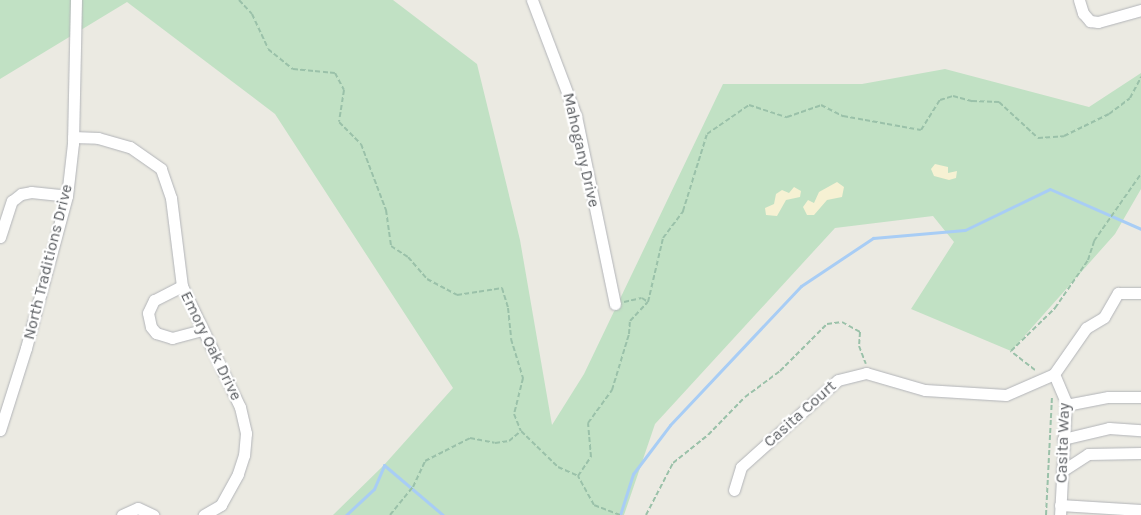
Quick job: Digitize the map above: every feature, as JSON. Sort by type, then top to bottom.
[{"type":"street","name":"North Traditions Drive","points":[[0,430],[26,348],[67,196],[73,137],[76,0]]},
{"type":"street","name":"Mahogany Drive","points":[[532,0],[574,108],[615,304]]},
{"type":"street","points":[[1080,0],[1083,13],[1090,21],[1098,22],[1141,10]]},
{"type":"street","name":"Emory Oak Drive","points":[[73,137],[98,138],[130,147],[161,169],[171,198],[182,286],[240,407],[246,433],[244,455],[238,474],[221,504],[204,515]]},
{"type":"street","points":[[0,237],[12,201],[21,194],[31,192],[67,196]]},
{"type":"street","points":[[182,286],[154,300],[148,313],[151,327],[156,333],[172,338],[202,330]]},
{"type":"street","name":"Casita Court","points":[[734,490],[741,467],[838,380],[850,375],[868,373],[925,390],[1006,395],[1027,388],[1054,374],[1086,328],[1104,317],[1118,293],[1141,293]]},
{"type":"street","name":"Casita Way","points":[[1054,374],[1063,389],[1066,405],[1060,510]]},
{"type":"street","points":[[1066,405],[1108,397],[1141,398]]},
{"type":"street","points":[[1063,439],[1109,428],[1141,430]]},
{"type":"street","points":[[1062,471],[1088,454],[1141,453]]},
{"type":"street","points":[[122,515],[138,508],[153,515]]},
{"type":"street","points":[[1060,510],[1141,510]]},
{"type":"path","points":[[238,0],[252,14],[268,49],[293,69],[335,73],[344,90],[339,122],[361,144],[386,210],[390,246],[408,257],[427,279],[457,295],[502,288],[508,308],[511,339],[523,378],[514,414],[521,431],[558,467],[578,476],[594,505],[610,513],[620,515]]},
{"type":"path","points":[[578,476],[591,457],[588,423],[612,390],[630,321],[648,302],[663,238],[683,211],[707,134],[731,115],[749,105],[787,118],[821,105],[843,116],[921,130],[940,100],[953,96],[972,101],[999,102],[1038,138],[1064,136],[1109,114],[1130,98],[1141,77]]},
{"type":"path","points":[[1099,235],[1141,174]]},
{"type":"path","points":[[615,304],[642,298],[648,302]]},
{"type":"path","points":[[646,515],[672,463],[708,435],[745,397],[780,371],[827,324],[842,322],[860,332],[860,346],[868,373]]},
{"type":"path","points":[[390,515],[413,487],[419,469],[438,452],[449,450],[470,438],[495,442],[509,440],[521,431]]},
{"type":"green space","points":[[0,0],[393,0],[477,64],[520,240],[552,425],[584,374],[723,84],[862,84],[945,69],[1089,107],[1141,73],[1141,189],[1115,234],[1011,351],[911,309],[954,242],[933,216],[835,228],[655,424],[624,515],[333,515],[384,465],[453,388],[275,114],[127,2],[0,79]]},
{"type":"sand","points":[[935,164],[948,167],[948,173],[957,171],[956,178],[949,180],[934,176],[931,169]]},
{"type":"sand","points":[[837,182],[844,187],[842,197],[827,200],[814,215],[807,215],[803,207],[808,200],[814,203],[819,192]]},
{"type":"sand","points":[[794,187],[801,191],[800,197],[786,200],[777,216],[766,215],[765,208],[774,204],[776,194],[782,190],[789,193]]},
{"type":"waterway","points":[[620,515],[633,474],[670,425],[801,286],[873,238],[965,230],[1050,189],[1141,229]]},
{"type":"waterway","points":[[346,515],[374,489],[384,465],[443,515]]}]
